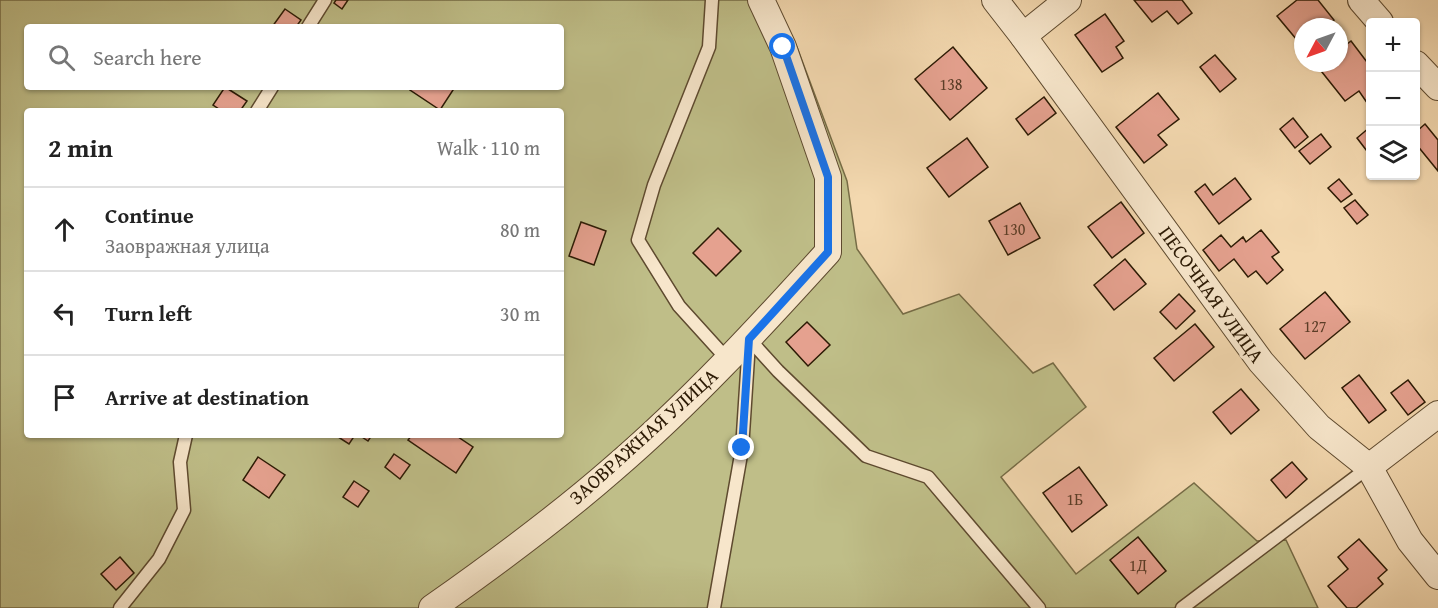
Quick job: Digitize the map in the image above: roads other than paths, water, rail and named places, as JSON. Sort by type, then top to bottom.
[{"type":"street","name":"ЗАОВРАЖНАЯ УЛИЦА","points":[[432,608],[483,572],[612,470],[683,405],[727,358],[749,339],[828,252],[828,177],[783,47],[761,0]]},
{"type":"street","name":"ПЕСОЧНАЯ УЛИЦА","points":[[994,0],[1023,36],[1261,362],[1319,427],[1369,467],[1410,542],[1438,576]]},
{"type":"street","points":[[1023,36],[1068,0]]},
{"type":"street","points":[[1361,0],[1377,18]]},
{"type":"street","points":[[1420,68],[1438,87]]},
{"type":"street","points":[[1369,467],[1438,414]]},
{"type":"lane","points":[[310,24],[325,0]]},
{"type":"lane","points":[[712,0],[709,47],[654,185],[638,240],[678,306],[727,358]]},
{"type":"lane","points":[[259,108],[270,90]]},
{"type":"lane","points":[[714,608],[742,448],[749,339]]},
{"type":"lane","points":[[749,339],[778,371],[866,456],[928,477],[1039,608]]},
{"type":"lane","points":[[120,608],[159,559],[184,510],[180,462],[185,438]]},
{"type":"lane","points":[[1182,608],[1369,467]]}]
